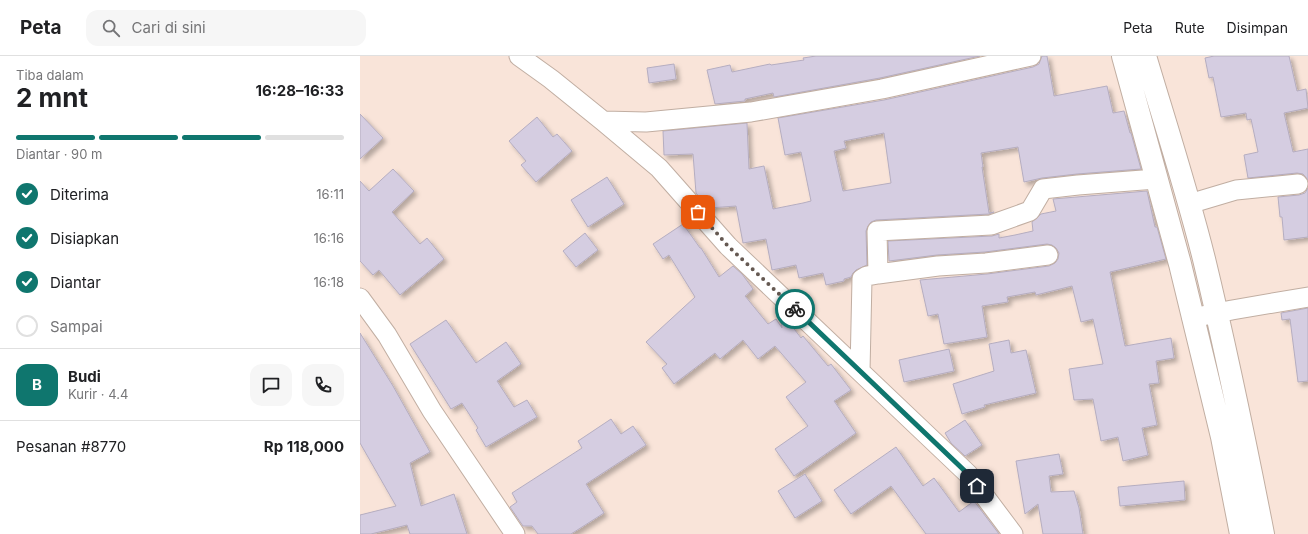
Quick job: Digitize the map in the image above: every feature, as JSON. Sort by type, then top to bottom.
[{"type":"main road","points":[[1123,56],[1180,264],[1222,437],[1241,534]]},
{"type":"main road","points":[[1145,56],[1195,202],[1224,312],[1227,359],[1263,534]]},
{"type":"street","points":[[519,56],[551,79],[659,168],[728,246],[968,474],[1013,534]]},
{"type":"street","points":[[603,121],[646,122],[751,112],[882,89],[1031,56]]},
{"type":"street","points":[[878,274],[877,231],[991,225],[1030,211],[1043,189],[1156,179]]},
{"type":"street","points":[[1195,202],[1236,190],[1298,184]]},
{"type":"street","points":[[860,370],[862,279],[867,276],[878,274],[938,266],[986,263],[1048,255]]},
{"type":"street","points":[[1192,318],[1308,297]]},
{"type":"street","points":[[360,298],[387,335],[432,411],[515,534]]},
{"type":"building","points":[[816,56],[980,56],[880,78],[774,97],[773,93],[745,99],[745,101],[715,104],[707,70],[730,65],[732,72],[770,64],[804,60],[803,58]]},
{"type":"building","points":[[1042,56],[1047,56],[1054,96],[1107,86],[1113,113],[1124,111],[1141,169],[1077,174],[1042,178],[1024,182],[1018,147],[981,153],[989,213],[994,212],[989,214],[876,220],[871,222],[866,231],[867,265],[856,270],[851,277],[844,279],[844,281],[826,285],[823,273],[799,278],[796,265],[772,270],[766,239],[743,243],[736,206],[709,208],[696,193],[693,154],[664,155],[663,131],[747,123],[749,169],[764,166],[773,209],[803,203],[811,201],[801,152],[785,155],[778,118],[884,100],[1033,67],[1039,64]],"holes":[[[884,133],[891,183],[843,191],[834,151],[846,148],[844,141]]]},
{"type":"building","points":[[1214,56],[1289,56],[1297,91],[1306,89],[1308,108],[1284,113],[1293,152],[1308,149],[1308,180],[1303,174],[1297,173],[1248,178],[1244,155],[1258,152],[1251,119],[1247,120],[1246,113],[1221,117],[1213,77],[1209,78],[1205,58]]},
{"type":"building","points":[[674,64],[676,79],[649,83],[647,68]]},
{"type":"building","points":[[360,114],[383,138],[360,159]]},
{"type":"building","points":[[537,117],[553,137],[557,134],[572,151],[536,182],[521,165],[526,161],[509,141]]},
{"type":"building","points":[[393,169],[414,191],[392,212],[420,244],[427,238],[444,259],[400,295],[379,270],[373,275],[360,261],[360,181],[369,191]]},
{"type":"building","points":[[607,177],[624,204],[588,227],[571,200]]},
{"type":"building","points":[[1308,188],[1308,237],[1284,240],[1278,197],[1299,195],[1305,193]]},
{"type":"building","points":[[1147,191],[1155,227],[1157,227],[1166,259],[1110,272],[1125,346],[1171,338],[1174,358],[1156,361],[1159,383],[1149,384],[1157,425],[1142,428],[1148,455],[1123,461],[1118,437],[1101,441],[1093,399],[1074,400],[1069,369],[1103,364],[1093,319],[1081,322],[1072,286],[1036,295],[1035,292],[1007,297],[1008,302],[982,306],[987,337],[944,344],[938,314],[928,316],[920,280],[987,274],[1049,266],[1055,263],[1058,259],[1059,253],[1056,248],[1047,244],[985,252],[937,255],[889,261],[888,241],[992,236],[999,234],[999,238],[1015,235],[1033,231],[1032,222],[1041,214],[1056,211],[1053,199]]},
{"type":"building","points":[[683,224],[701,248],[719,277],[733,266],[742,274],[753,289],[745,296],[768,324],[776,319],[782,328],[779,309],[801,338],[803,336],[828,366],[831,364],[851,390],[834,401],[856,433],[794,476],[775,449],[808,426],[786,397],[806,382],[775,346],[758,359],[743,340],[720,359],[715,353],[674,384],[662,368],[667,364],[646,342],[695,297],[669,255],[663,259],[653,244]]},
{"type":"building","points":[[585,233],[598,250],[576,267],[563,251]]},
{"type":"building","points":[[1308,308],[1308,381],[1298,382],[1290,319],[1282,320],[1281,313]]},
{"type":"building","points":[[446,320],[476,363],[506,342],[521,364],[497,381],[514,407],[527,400],[537,417],[486,447],[476,430],[478,428],[462,403],[451,409],[410,344]]},
{"type":"building","points":[[360,333],[393,386],[430,452],[410,463],[421,506],[454,494],[467,534],[410,534],[407,525],[371,534],[360,534],[360,515],[396,506],[360,443]]},
{"type":"building","points":[[1009,340],[1011,353],[1026,350],[1036,393],[984,405],[985,407],[962,414],[953,384],[994,371],[989,344]]},
{"type":"building","points":[[949,349],[954,371],[904,382],[899,360]]},
{"type":"building","points":[[611,419],[621,434],[633,426],[646,445],[586,484],[604,513],[571,534],[538,534],[532,526],[523,526],[510,507],[517,502],[512,493],[582,448],[578,441]]},
{"type":"building","points":[[965,420],[982,445],[965,456],[951,443],[945,433]]},
{"type":"building","points":[[896,447],[923,486],[934,478],[959,512],[974,501],[999,534],[926,534],[891,486],[851,514],[834,490]]},
{"type":"building","points":[[1059,454],[1063,474],[1049,476],[1051,492],[1074,491],[1079,508],[1083,534],[1043,534],[1038,504],[1025,514],[1016,461]]},
{"type":"building","points":[[805,474],[822,501],[795,518],[778,491]]},
{"type":"building","points":[[1184,481],[1185,500],[1120,506],[1118,487]]},
{"type":"way so far","points":[[698,212],[728,246],[795,309]]},
{"type":"route","points":[[795,309],[968,474],[977,486]]}]
